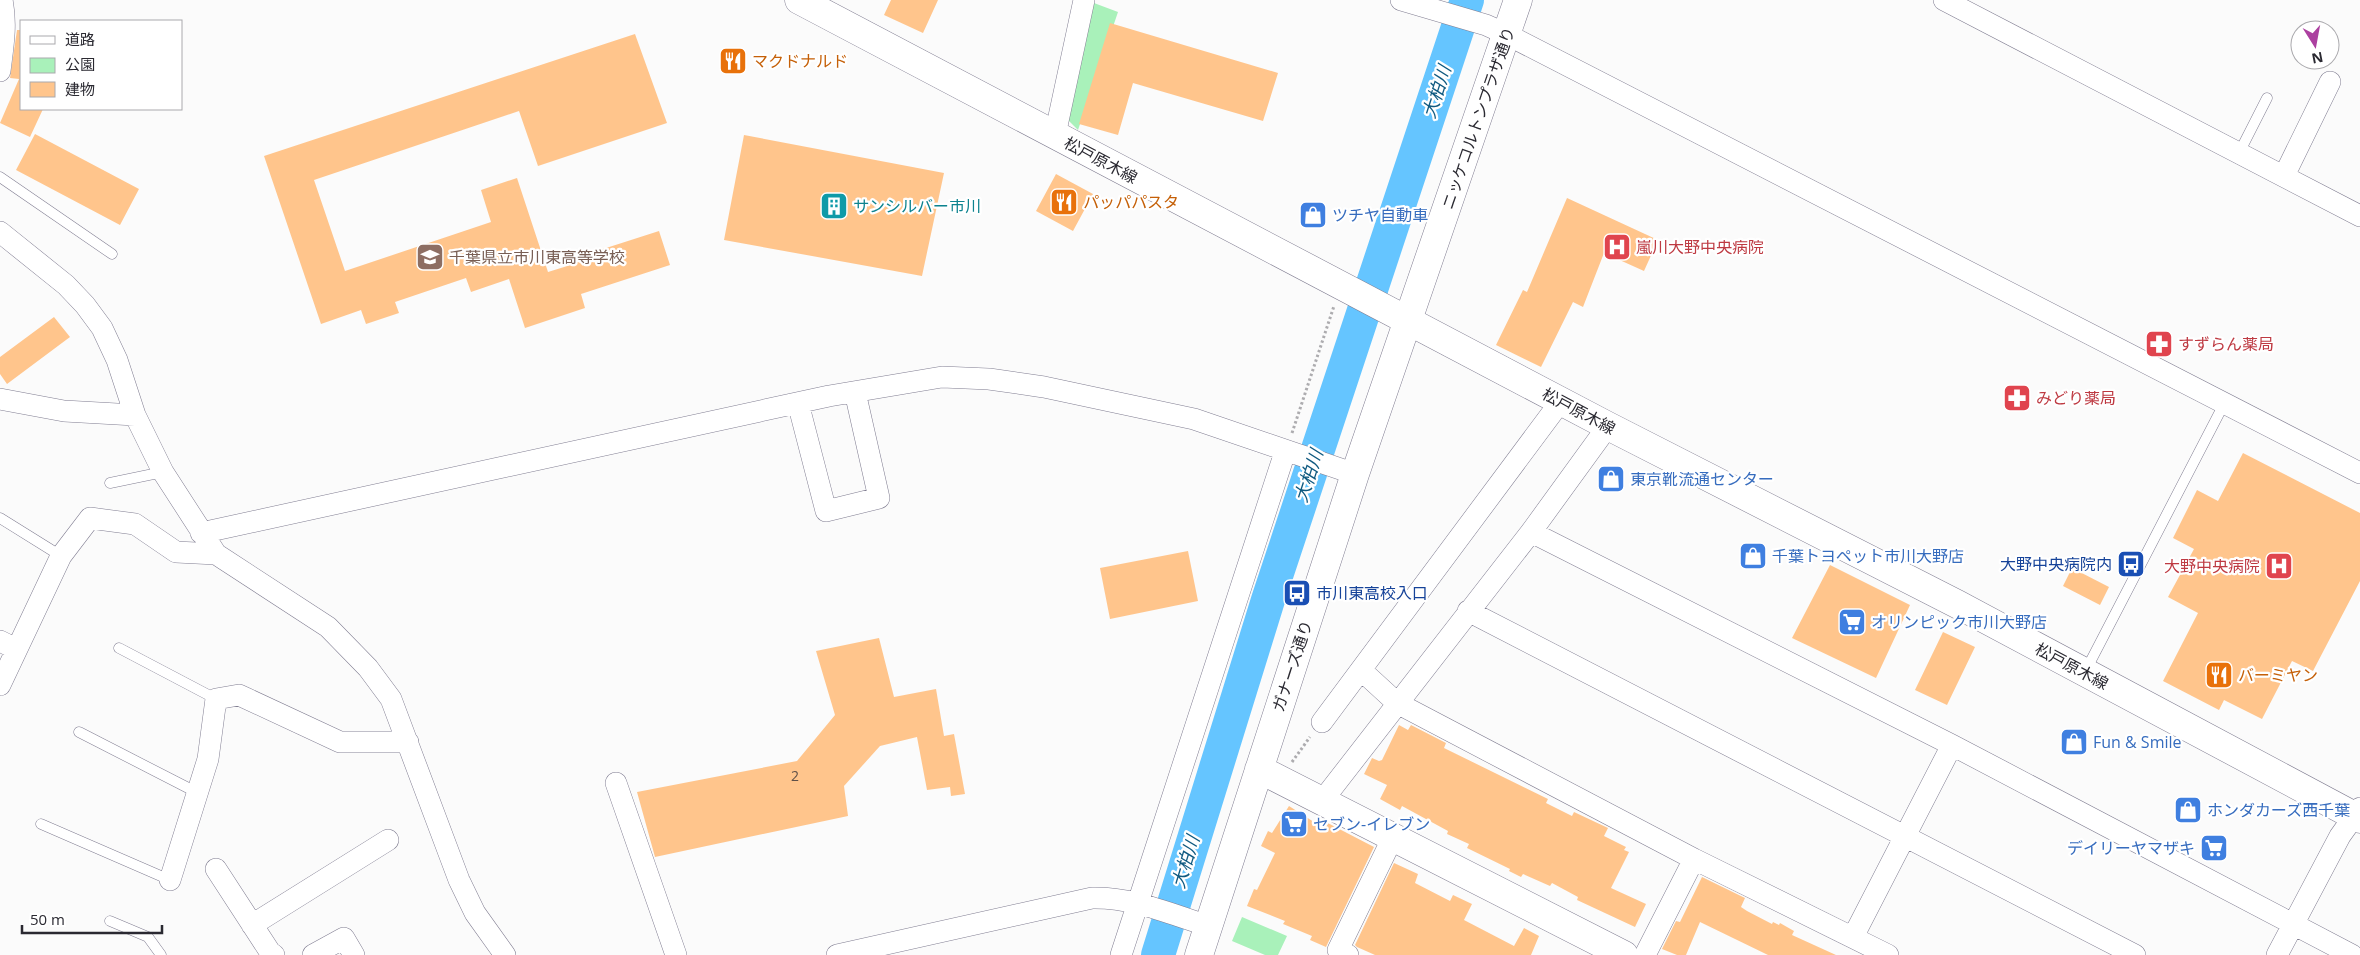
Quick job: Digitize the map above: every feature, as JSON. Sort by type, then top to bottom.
[{"type":"main road","name":"松戸原木線","points":[[799,0],[1399,317],[1957,604],[2358,815]]},
{"type":"main road","name":"ニッケコルトンプラザ通り","points":[[1399,317],[1496,30],[1518,0]]},
{"type":"main road","name":"ガナーズ通り","points":[[1199,955],[1269,774],[1356,474],[1399,317]]},
{"type":"main road","points":[[1269,774],[1624,955]]},
{"type":"street","points":[[0,71],[5,14],[2,0]]},
{"type":"street","points":[[1055,135],[1084,0]]},
{"type":"street","points":[[1401,0],[1496,30],[2225,402],[2360,473]]},
{"type":"street","points":[[1944,0],[2360,216]]},
{"type":"street","points":[[2284,176],[2330,82]]},
{"type":"street","points":[[0,232],[66,286],[85,305],[102,328],[117,360],[135,415],[163,472],[216,554],[328,627],[368,668],[391,699],[459,880],[475,913],[503,954]]},
{"type":"street","points":[[201,533],[798,403],[942,376],[989,379],[1044,387],[1194,419],[1285,452],[1356,474]]},
{"type":"street","points":[[798,403],[826,511],[879,498],[854,392]]},
{"type":"street","points":[[0,399],[64,411],[135,415]]},
{"type":"street","points":[[1322,722],[1561,401]]},
{"type":"street","points":[[1322,801],[1468,611],[1532,532],[1608,426]]},
{"type":"street","points":[[1121,955],[1285,452]]},
{"type":"street","points":[[0,685],[8,645],[61,556],[90,518],[135,524],[176,552],[216,554]]},
{"type":"street","points":[[1532,532],[1952,745],[2352,955]]},
{"type":"street","points":[[1468,611],[2136,955]]},
{"type":"street","points":[[1361,670],[1397,703],[1694,859],[1888,955]]},
{"type":"street","points":[[170,880],[208,759],[216,699],[239,695],[340,742],[408,742]]},
{"type":"street","points":[[1853,937],[1952,745]]},
{"type":"street","points":[[616,783],[676,955]]},
{"type":"street","points":[[2277,955],[2340,836],[2358,815]]},
{"type":"street","points":[[1348,955],[1338,950],[1393,837]]},
{"type":"street","points":[[252,925],[388,840]]},
{"type":"street","points":[[1646,955],[1694,859]]},
{"type":"street","points":[[216,869],[270,952],[274,955]]},
{"type":"street","points":[[837,955],[1092,898],[1113,898],[1137,903],[1209,926]]},
{"type":"street","points":[[313,955],[344,938],[354,955]]},
{"type":"lane","points":[[2239,153],[2267,98]]},
{"type":"lane","points":[[0,177],[112,254]]},
{"type":"lane","points":[[2084,672],[2225,402]]},
{"type":"lane","points":[[110,483],[163,472]]},
{"type":"lane","points":[[0,518],[61,556]]},
{"type":"lane","points":[[119,648],[216,699]]},
{"type":"lane","points":[[79,732],[198,793]]},
{"type":"lane","points":[[41,824],[170,880]]},
{"type":"lane","points":[[110,921],[148,937],[161,955]]},
{"type":"path","points":[[1285,452],[1344,288]]},
{"type":"path","points":[[1269,774],[1322,722]]},
{"type":"green space","points":[[1094,3],[1118,12],[1078,130],[1062,114]]},
{"type":"green space","points":[[1242,917],[1287,936],[1278,955],[1265,955],[1232,941]]},
{"type":"building","points":[[891,0],[938,0],[923,33],[884,15]]},
{"type":"building","points":[[1110,23],[1278,73],[1263,121],[1133,83],[1118,135],[1079,124]]},
{"type":"building","points":[[17,30],[20,30],[20,110],[43,110],[30,137],[0,123],[19,79],[10,78]]},
{"type":"building","points":[[635,34],[667,123],[538,166],[519,111],[314,180],[345,271],[491,222],[481,190],[517,178],[548,272],[577,263],[575,258],[659,231],[670,265],[581,294],[585,308],[525,328],[509,279],[471,292],[466,278],[395,302],[399,313],[366,324],[361,310],[321,324],[264,156]]},
{"type":"building","points":[[35,134],[139,189],[120,225],[16,170]]},
{"type":"building","name":"サンシルバー市川","points":[[744,135],[944,173],[922,276],[724,240]]},
{"type":"building","points":[[1056,174],[1093,194],[1073,231],[1036,211]]},
{"type":"building","points":[[1567,198],[1658,240],[1644,271],[1604,253],[1583,307],[1573,302],[1541,367],[1496,345],[1523,290],[1527,292]]},
{"type":"building","points":[[54,317],[70,337],[7,384],[0,374],[0,357]]},
{"type":"building","points":[[2243,453],[2360,513],[2360,581],[2313,671],[2292,661],[2262,719],[2224,700],[2219,710],[2163,681],[2198,613],[2168,597],[2194,549],[2173,538],[2197,490],[2218,501]]},
{"type":"building","points":[[1188,551],[1198,601],[1110,619],[1100,568]]},
{"type":"building","name":"オリンピック市川大野店","points":[[1830,565],[1910,605],[1876,678],[1792,638]]},
{"type":"building","points":[[2072,568],[2109,587],[2100,605],[2063,586]]},
{"type":"building","points":[[1943,632],[1975,647],[1947,705],[1915,690]]},
{"type":"building","points":[[879,638],[894,697],[936,689],[944,736],[954,734],[965,794],[951,796],[950,787],[927,790],[917,737],[880,746],[844,786],[848,816],[655,857],[637,792],[797,761],[835,715],[816,651]]},
{"type":"building","points":[[1399,725],[1408,730],[1411,725],[1446,743],[1444,748],[1548,799],[1546,803],[1572,816],[1574,812],[1608,828],[1604,836],[1626,847],[1624,850],[1629,852],[1611,888],[1646,904],[1635,927],[1577,900],[1578,897],[1552,883],[1550,886],[1523,874],[1521,877],[1509,871],[1510,869],[1467,848],[1469,844],[1447,834],[1448,831],[1402,806],[1400,810],[1380,799],[1387,785],[1364,774],[1372,758],[1379,761],[1382,760]]},
{"type":"building","points":[[1289,806],[1317,824],[1320,819],[1374,847],[1326,947],[1310,940],[1312,936],[1283,924],[1285,921],[1247,906],[1254,889],[1257,890],[1275,853],[1261,846],[1268,831],[1272,833]]},
{"type":"building","points":[[1394,863],[1418,874],[1415,883],[1450,901],[1453,895],[1472,904],[1464,920],[1514,946],[1524,928],[1539,936],[1531,955],[1375,955],[1357,947],[1355,945]]},
{"type":"building","points":[[1702,877],[1745,898],[1741,907],[1747,911],[1772,924],[1773,922],[1779,925],[1780,923],[1794,931],[1792,935],[1836,955],[1768,955],[1700,922],[1686,955],[1677,955],[1662,949],[1676,921],[1680,922]]},
{"type":"waterway","name":"大柏川","points":[[1158,955],[1268,600],[1467,0]]},
{"type":"place","name":"マクドナルド","points":[[733,61]]},
{"type":"place","name":"パッパパスタ","points":[[1064,202]]},
{"type":"place","name":"サンシルバー市川","points":[[834,206]]},
{"type":"place","name":"ツチヤ自動車","points":[[1313,215]]},
{"type":"place","name":"嵐川大野中央病院","points":[[1617,247]]},
{"type":"place","name":"千葉県立市川東高等学校","points":[[430,257]]},
{"type":"place","name":"すずらん薬局","points":[[2159,344]]},
{"type":"place","name":"みどり薬局","points":[[2017,398]]},
{"type":"place","name":"東京靴流通センター","points":[[1611,479]]},
{"type":"place","name":"千葉トヨペット市川大野店","points":[[1753,556]]},
{"type":"place","name":"大野中央病院内","points":[[2131,564]]},
{"type":"place","name":"大野中央病院","points":[[2279,566]]},
{"type":"place","name":"市川東高校入口","points":[[1297,593]]},
{"type":"place","name":"オリンピック市川大野店","points":[[1852,622]]},
{"type":"place","name":"バーミヤン","points":[[2219,675]]},
{"type":"place","name":"Fun & Smile","points":[[2074,742]]},
{"type":"place","name":"ホンダカーズ西千葉","points":[[2188,810]]},
{"type":"place","name":"セブン-イレブン","points":[[1294,824]]},
{"type":"place","name":"デイリーヤマザキ","points":[[2214,848]]}]
